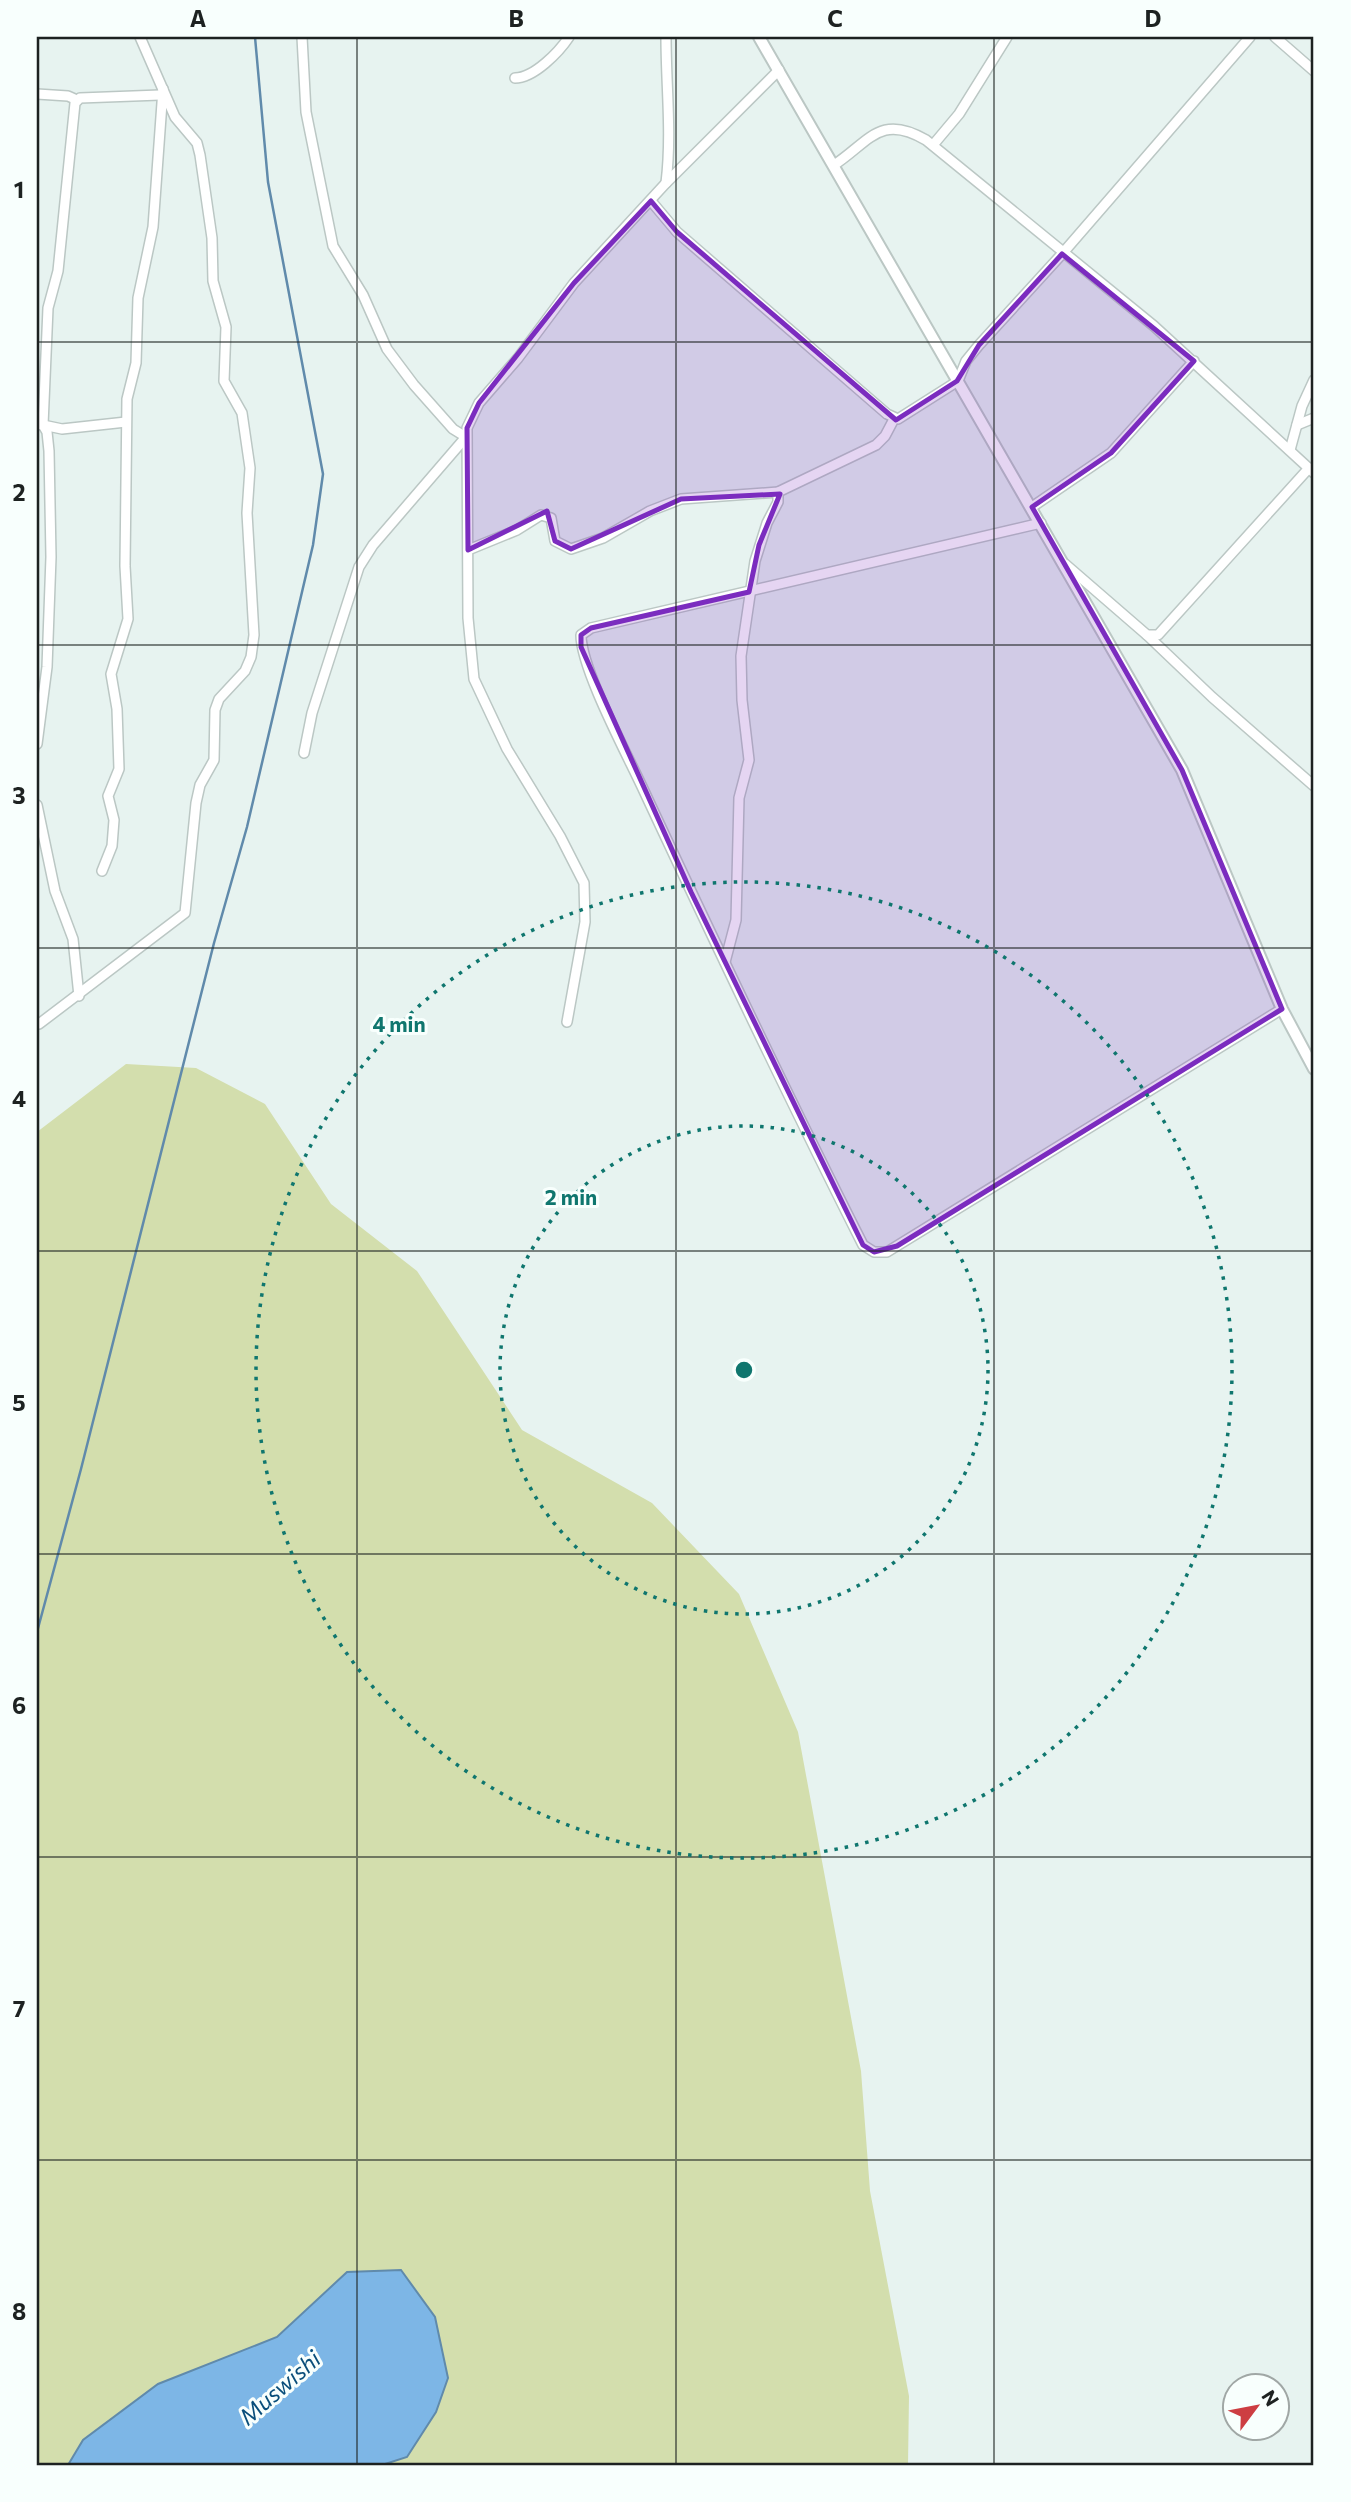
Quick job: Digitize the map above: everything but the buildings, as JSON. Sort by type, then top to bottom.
[{"type":"street","points":[[39,1024],[185,913],[196,803],[200,785],[214,760],[215,710],[219,699],[245,670],[251,657],[254,635],[247,513],[250,468],[242,413],[224,381],[226,327],[213,281],[206,189],[197,143],[176,117],[162,92],[140,37]]},
{"type":"street","points":[[302,37],[306,112],[333,246],[363,295],[387,349],[432,406],[453,429],[466,437]]},
{"type":"street","points":[[515,78],[525,77],[547,61],[569,37]]},
{"type":"street","points":[[666,37],[666,93],[671,145],[666,183]]},
{"type":"street","points":[[759,37],[1182,770],[1282,1009],[1314,1069]]},
{"type":"street","points":[[933,145],[959,114],[1007,37]]},
{"type":"street","points":[[468,550],[517,530],[541,515],[551,518],[555,541],[571,549],[603,538],[650,511],[681,499],[778,492],[876,445],[885,436],[894,419],[913,410],[958,379],[966,361],[979,345],[1062,254],[1250,37]]},
{"type":"street","points":[[1275,37],[1314,71]]},
{"type":"street","points":[[567,1023],[585,922],[584,883],[560,836],[507,749],[474,679],[468,618],[466,437],[471,418],[491,388],[518,358],[574,283],[666,183],[779,70]]},
{"type":"street","points":[[37,94],[68,96],[77,100],[162,92]]},
{"type":"street","points":[[102,871],[112,846],[114,820],[108,796],[119,769],[117,709],[111,674],[128,619],[125,566],[127,399],[136,363],[138,299],[153,227],[162,92]]},
{"type":"street","points":[[37,744],[47,667],[46,636],[51,557],[49,451],[47,432],[40,425],[48,308],[58,271],[71,126],[77,100]]},
{"type":"street","points":[[834,164],[868,136],[887,129],[918,135],[1194,361],[1311,470],[1158,635],[1147,635]]},
{"type":"street","points":[[651,201],[677,232],[894,419]]},
{"type":"street","points":[[1032,507],[1111,453],[1194,361]]},
{"type":"street","points":[[1290,450],[1314,380]]},
{"type":"street","points":[[1297,425],[1314,418]]},
{"type":"street","points":[[40,425],[62,429],[126,422]]},
{"type":"street","points":[[304,753],[312,713],[359,567],[373,545],[466,437]]},
{"type":"street","points":[[724,962],[736,920],[739,798],[750,760],[739,671],[755,561],[767,523],[778,502],[778,492]]},
{"type":"street","points":[[1041,523],[591,628],[581,635],[585,660],[724,962],[863,1245],[874,1252],[887,1252],[1282,1009]]},
{"type":"street","points":[[1064,564],[1314,786]]},
{"type":"street","points":[[37,805],[55,891],[74,939],[79,996]]},
{"type":"highlighted area","points":[[651,201],[677,232],[896,420],[957,381],[979,345],[1062,254],[1194,361],[1111,453],[1032,507],[1182,770],[1282,1009],[897,1246],[874,1252],[863,1245],[691,892],[581,647],[581,635],[591,628],[749,592],[759,545],[780,494],[681,499],[571,549],[555,541],[547,511],[468,550],[467,428],[479,403],[574,283]]},
{"type":"green space","points":[[126,1064],[196,1068],[265,1104],[331,1204],[417,1271],[522,1430],[652,1503],[739,1594],[798,1732],[861,2071],[870,2191],[909,2396],[908,2465],[382,2465],[407,2457],[347,2272],[277,2337],[158,2384],[83,2440],[68,2465],[37,2465],[37,1132]]},
{"type":"water","name":"Muswishi","points":[[401,2270],[435,2317],[448,2378],[436,2412],[407,2457],[382,2465],[68,2465],[83,2440],[158,2384],[277,2337],[347,2272]]},
{"type":"waterway","points":[[37,1632],[214,943],[247,827],[313,545],[323,474],[268,182],[255,37]]}]
